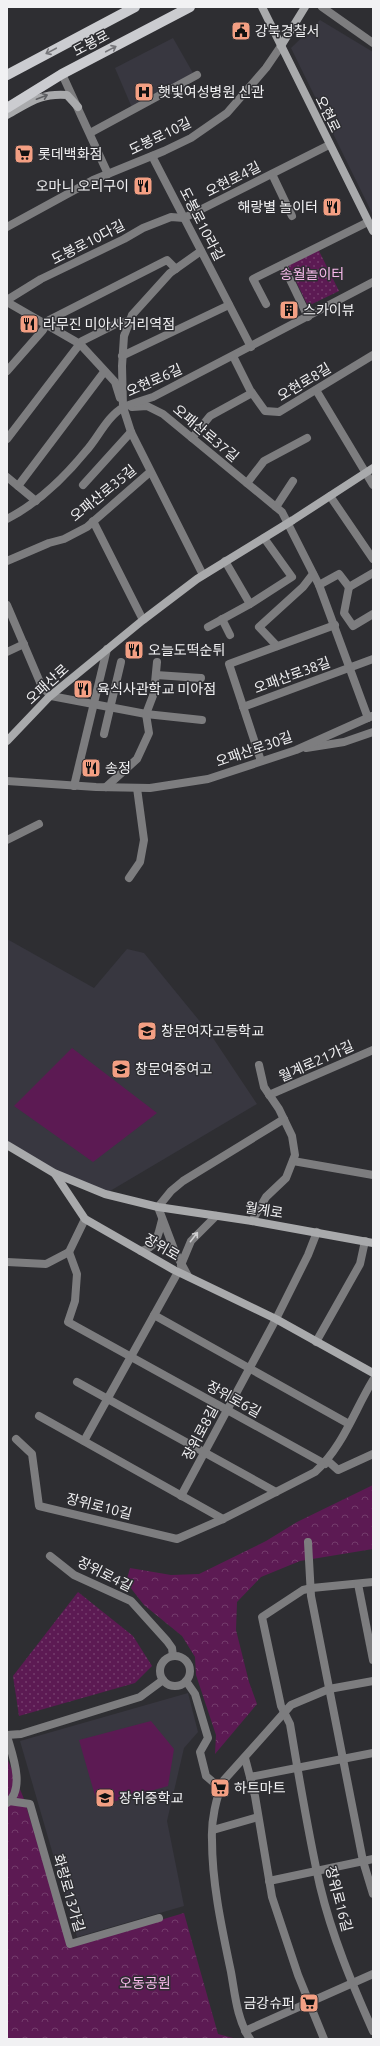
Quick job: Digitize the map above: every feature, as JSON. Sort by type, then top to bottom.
[{"type":"main road","name":"도봉로","points":[[7,75],[135,7]]},
{"type":"main road","name":"도봉로","points":[[7,108],[62,74],[190,7]]},
{"type":"street","name":"오현로","points":[[262,7],[329,145],[373,231]]},
{"type":"street","name":"도봉로10길","points":[[7,227],[93,180],[191,138],[227,113],[266,68],[305,7]]},
{"type":"street","points":[[322,7],[373,43]]},
{"type":"street","points":[[62,74],[108,174]]},
{"type":"street","points":[[90,133],[198,75]]},
{"type":"street","points":[[7,115],[43,96],[49,95],[66,95],[78,107]]},
{"type":"street","name":"오현로4길","points":[[184,218],[329,145]]},
{"type":"street","name":"도봉로10라길","points":[[152,156],[251,347]]},
{"type":"street","name":"오현로4길","points":[[272,174],[292,216]]},
{"type":"street","name":"도봉로10다길","points":[[123,407],[115,382],[104,372],[80,344],[7,301],[42,280],[124,240],[144,228],[171,217],[184,218]]},
{"type":"street","points":[[266,304],[253,279],[368,222]]},
{"type":"street","name":"오패산로35길","points":[[201,251],[176,269],[132,315],[124,336],[122,356],[123,407],[131,432],[202,575]]},
{"type":"street","points":[[7,371],[49,320],[167,260],[176,269]]},
{"type":"street","points":[[283,265],[308,316]]},
{"type":"street","name":"오현로6길","points":[[7,519],[26,509],[86,452],[110,419],[123,407],[153,397],[373,282]]},
{"type":"street","points":[[122,356],[229,305]]},
{"type":"street","points":[[7,439],[82,341],[118,323],[130,321]]},
{"type":"street","name":"오현로8길","points":[[234,356],[252,393],[266,411],[279,412],[373,355]]},
{"type":"street","points":[[18,486],[104,372]]},
{"type":"street","points":[[316,390],[373,485]]},
{"type":"street","points":[[192,438],[210,416],[252,393]]},
{"type":"street","name":"오패산로37길","points":[[123,407],[147,406],[163,414],[282,512],[289,523]]},
{"type":"street","points":[[83,484],[131,432]]},
{"type":"street","points":[[247,483],[264,461],[306,438]]},
{"type":"street","name":"오패산로","points":[[7,741],[51,696],[143,620],[202,575],[289,523],[373,468]]},
{"type":"street","name":"오패산로35길","points":[[7,561],[49,543],[64,539],[93,521],[150,472]]},
{"type":"street","points":[[7,477],[36,500]]},
{"type":"street","points":[[276,507],[293,481]]},
{"type":"street","points":[[330,496],[373,559]]},
{"type":"street","points":[[93,521],[143,620]]},
{"type":"street","name":"오패산로38길","points":[[289,523],[319,584],[350,668],[371,717]]},
{"type":"street","points":[[208,627],[250,604],[292,577],[264,538]]},
{"type":"street","points":[[225,561],[250,604]]},
{"type":"street","points":[[349,587],[373,573]]},
{"type":"street","points":[[277,646],[259,626],[303,587],[313,574]]},
{"type":"street","points":[[319,584],[339,574],[349,587],[344,613],[353,626],[373,614]]},
{"type":"street","points":[[8,609],[42,687],[51,696],[111,706],[146,714],[202,720]]},
{"type":"street","points":[[222,619],[230,635]]},
{"type":"street","name":"오패산로38길","points":[[262,761],[229,664],[335,625]]},
{"type":"street","points":[[7,652],[24,644]]},
{"type":"street","points":[[74,786],[107,650]]},
{"type":"street","name":"오패산로38길","points":[[243,707],[373,659]]},
{"type":"street","points":[[104,734],[121,662]]},
{"type":"street","points":[[106,787],[137,759],[149,733],[146,714],[154,693],[157,662]]},
{"type":"street","points":[[156,675],[202,678]]},
{"type":"street","name":"오패산로30길","points":[[7,781],[74,786],[150,788],[208,779],[296,750],[371,717]]},
{"type":"street","points":[[296,750],[344,742],[373,732]]},
{"type":"street","points":[[129,878],[140,862],[144,840],[137,788]]},
{"type":"street","points":[[7,840],[39,824]]},
{"type":"street","name":"월계로21가길","points":[[270,1095],[373,1050]]},
{"type":"street","name":"월계로21가길","points":[[252,1221],[266,1197],[286,1178],[295,1155],[292,1136],[284,1119],[264,1087],[259,1065]]},
{"type":"street","points":[[180,1268],[158,1207],[171,1191],[183,1181],[284,1119]]},
{"type":"street","name":"월계로","points":[[7,1145],[54,1174],[105,1194],[158,1207],[252,1221],[369,1242],[360,1264],[316,1342]]},
{"type":"street","points":[[293,1161],[369,1174],[373,1169]]},
{"type":"street","name":"장위로","points":[[54,1174],[85,1219],[141,1251],[180,1268],[188,1276],[276,1319],[373,1373]]},
{"type":"street","points":[[84,1441],[180,1268],[191,1241],[216,1216]]},
{"type":"street","points":[[7,1262],[46,1264],[69,1252],[85,1219]]},
{"type":"street","points":[[141,1251],[154,1245],[162,1220]]},
{"type":"street","points":[[276,1319],[308,1254],[317,1232]]},
{"type":"street","name":"장위로6길","points":[[69,1252],[77,1274],[75,1301],[68,1322],[130,1358],[326,1462]]},
{"type":"street","points":[[154,1315],[349,1424]]},
{"type":"street","name":"장위로8길","points":[[181,1496],[276,1319]]},
{"type":"street","name":"장위로10길","points":[[16,1439],[32,1454],[39,1506],[177,1539],[223,1519],[315,1472],[326,1462],[373,1380]]},
{"type":"street","points":[[77,1382],[276,1492]]},
{"type":"street","points":[[39,1416],[223,1519]]},
{"type":"street","points":[[326,1462],[338,1470],[373,1454]]},
{"type":"street","points":[[308,1542],[312,1588],[311,1596],[363,1861],[373,1894]]},
{"type":"street","name":"장위로4길","points":[[50,1556],[74,1575],[130,1601],[167,1641],[172,1648],[173,1656]]},
{"type":"street","name":"장위로16길","points":[[373,1582],[303,1590],[262,1616],[281,1706],[290,1724],[318,1872],[335,1935],[352,1984],[373,2031]]},
{"type":"street","points":[[358,1584],[373,1660]]},
{"type":"street","points":[[173,1656],[183,1658],[187,1661],[190,1671],[186,1681],[177,1686],[163,1680],[160,1670],[164,1660],[173,1656]]},
{"type":"street","name":"화랑로13가길","points":[[159,1918],[70,1944],[30,1804],[8,1802],[17,1787],[15,1765],[7,1736],[21,1734],[140,1698],[163,1680]]},
{"type":"street","points":[[186,1681],[195,1694],[208,1738],[200,1752],[206,1776],[220,1788]]},
{"type":"street","points":[[250,2039],[245,2032],[235,1995],[220,1918],[213,1868],[213,1830],[220,1788],[224,1780],[291,1706],[329,1689],[373,1681]]},
{"type":"street","points":[[250,1777],[373,1753]]},
{"type":"street","points":[[245,1758],[258,1817],[269,1881],[279,1920],[309,2003],[324,2039]]},
{"type":"street","points":[[213,1830],[258,1817]]},
{"type":"street","points":[[269,1881],[318,1872],[373,1859]]},
{"type":"street","points":[[245,2032],[373,1974]]},
{"type":"shaded area","points":[[320,20],[373,52],[373,215],[291,48]]},
{"type":"shaded area","name":"햇빛여성병원 신관","points":[[173,38],[193,73],[133,110],[115,68]]},
{"type":"shaded area","name":"창문여중여고","points":[[7,939],[94,988],[127,949],[144,953],[211,1035],[257,1104],[105,1194],[54,1173],[7,1145]]},
{"type":"shaded area","name":"장위중학교","points":[[188,1693],[198,1732],[184,1748],[167,1821],[184,1906],[77,1937],[20,1741]]},
{"type":"green space","name":"송월놀이터","points":[[318,249],[339,291],[308,306],[287,263]]},
{"type":"green space","points":[[72,1048],[157,1113],[93,1162],[14,1106]]},
{"type":"green space","points":[[373,1485],[373,1549],[300,1561],[261,1577],[237,1602],[236,1630],[249,1682],[257,1704],[215,1754],[216,1735],[196,1675],[195,1657],[182,1636],[144,1605],[126,1582],[130,1568],[171,1575],[199,1574],[266,1541],[297,1522]]},
{"type":"green space","points":[[78,1592],[133,1636],[152,1666],[135,1683],[19,1716],[13,1676]]},
{"type":"green space","points":[[151,1721],[174,1749],[168,1786],[98,1806],[79,1740]]},
{"type":"green space","name":"오동공원","points":[[7,1758],[24,1799],[69,1947],[184,1913],[218,2034],[237,2039],[7,2039]]},
{"type":"place","name":"강북경찰서","points":[[241,31]]},
{"type":"place","name":"햇빛여성병원 신관","points":[[144,92]]},
{"type":"place","name":"롯데백화점","points":[[24,154]]},
{"type":"place","name":"오마니 오리구이","points":[[143,186]]},
{"type":"place","name":"해랑별 놀이터","points":[[332,207]]},
{"type":"place","name":"스카이뷰","points":[[289,310]]},
{"type":"place","name":"라무진 미아사거리역점","points":[[29,324]]},
{"type":"place","name":"오늘도떡순튀","points":[[134,650]]},
{"type":"place","name":"육식사관학교 미아점","points":[[83,689]]},
{"type":"place","name":"송정","points":[[91,768]]},
{"type":"place","name":"창문여자고등학교","points":[[147,1031]]},
{"type":"place","name":"창문여중여고","points":[[121,1069]]},
{"type":"place","name":"하트마트","points":[[220,1788]]},
{"type":"place","name":"장위중학교","points":[[105,1798]]},
{"type":"place","name":"금강슈퍼","points":[[309,2003]]}]
